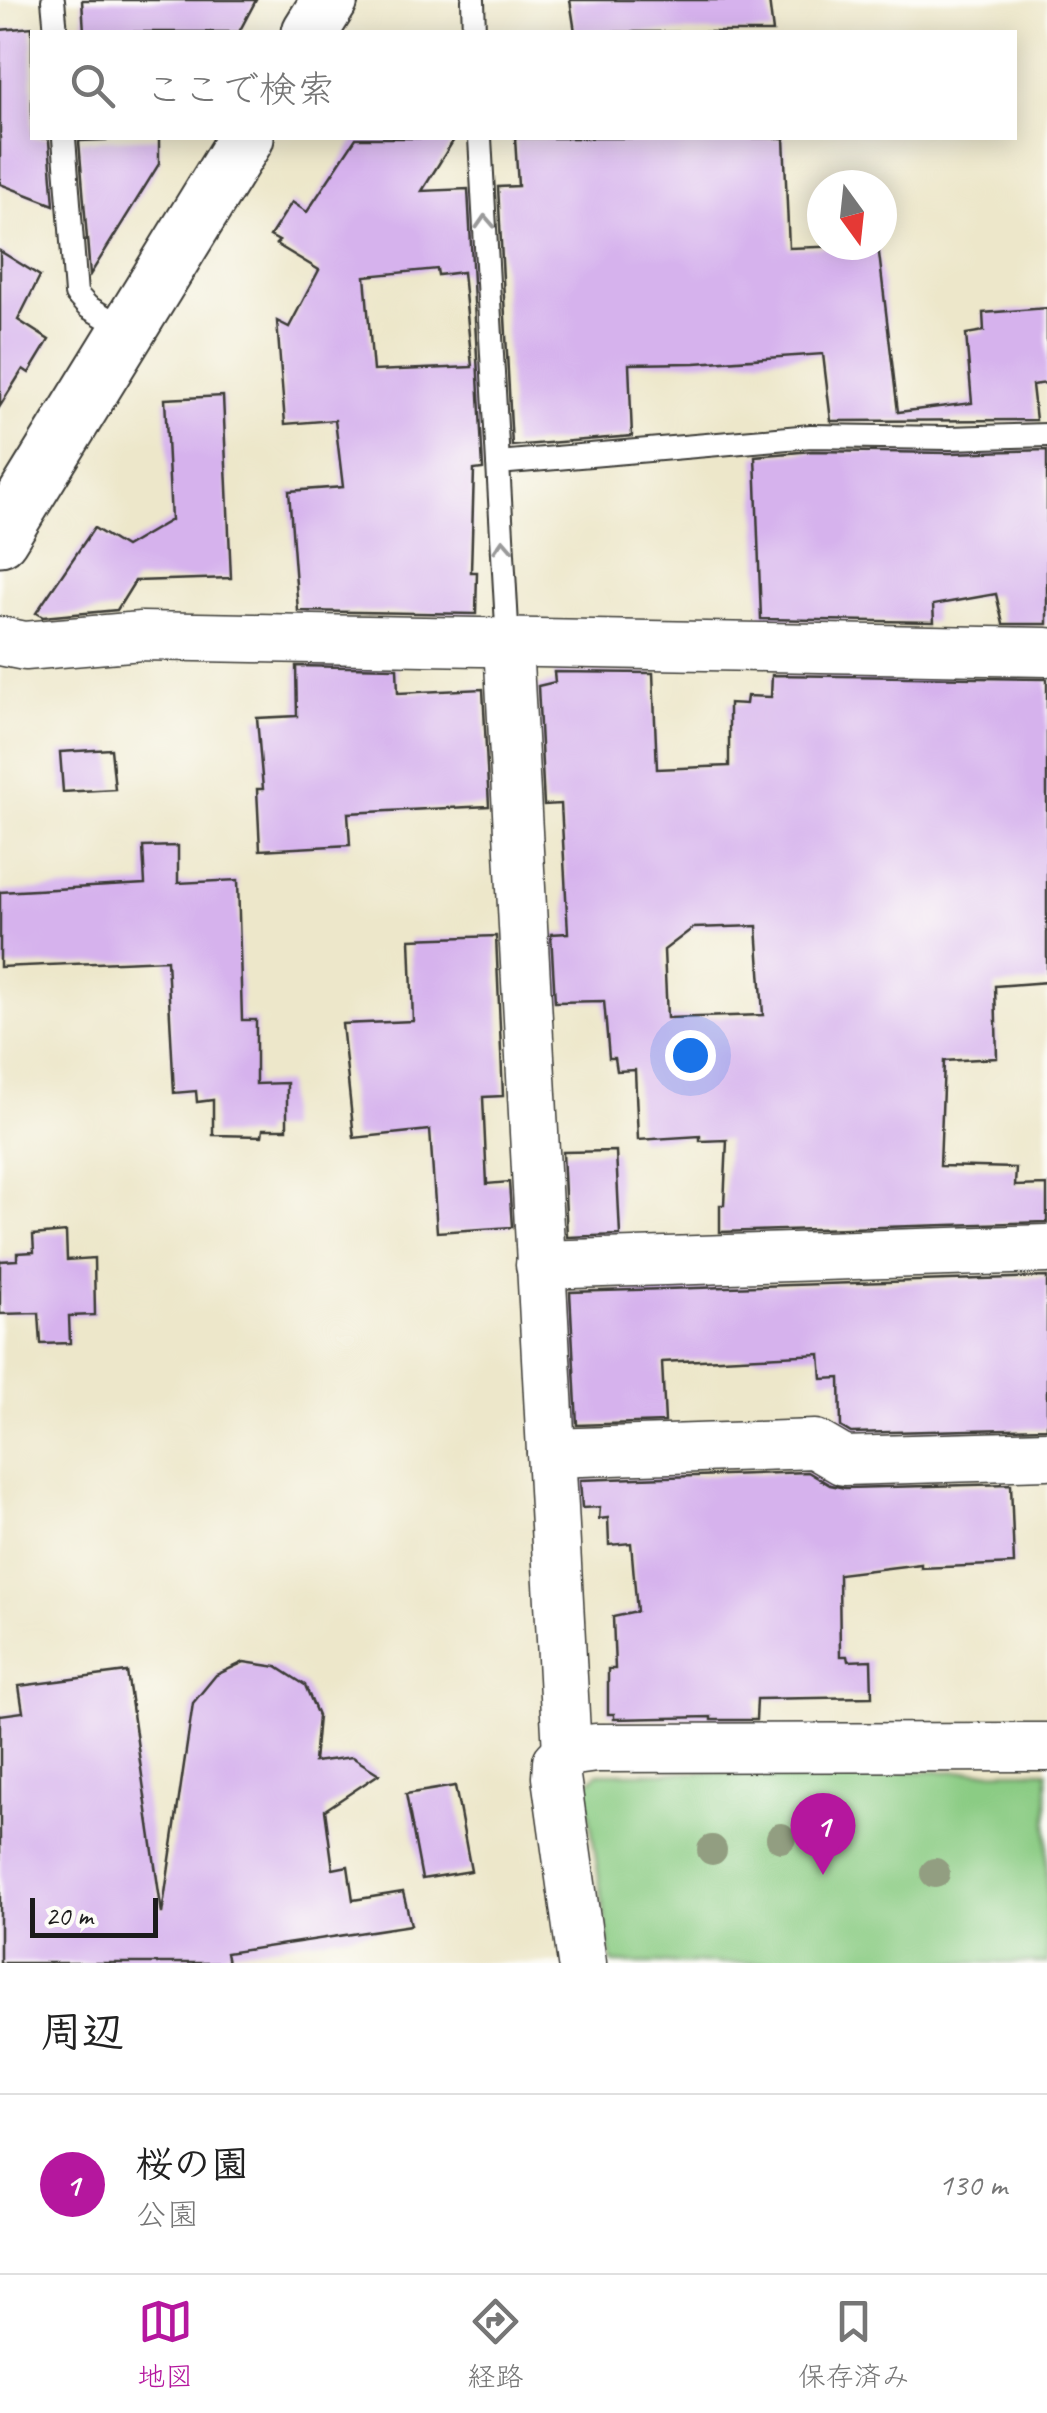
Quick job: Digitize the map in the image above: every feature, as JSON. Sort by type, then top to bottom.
[{"type":"main road","points":[[311,30],[330,0]]},
{"type":"main road","points":[[0,538],[245,140]]},
{"type":"street","points":[[0,641],[25,646],[141,636],[1047,652]]},
{"type":"street","points":[[508,644],[566,1752]]},
{"type":"street","points":[[540,1265],[1047,1248]]},
{"type":"street","points":[[551,1453],[815,1444],[844,1461],[1047,1455]]},
{"type":"street","points":[[582,1963],[556,1777],[556,1762],[566,1752],[596,1748],[1047,1747]]},
{"type":"lane","points":[[53,0],[56,30]]},
{"type":"lane","points":[[472,0],[474,30]]},
{"type":"lane","points":[[64,140],[76,294],[88,307],[128,330]]},
{"type":"lane","points":[[480,140],[508,644]]},
{"type":"lane","points":[[498,464],[812,436],[1047,435]]},
{"type":"green space","points":[[1047,1771],[1047,1963],[612,1963],[585,1786],[598,1773]]},
{"type":"building","points":[[82,0],[256,0],[240,30],[84,30]]},
{"type":"building","points":[[570,0],[769,0],[773,30],[575,30]]},
{"type":"building","points":[[32,27],[30,140],[49,140],[54,205],[0,184],[0,30]]},
{"type":"building","points":[[159,140],[159,164],[90,275],[79,141]]},
{"type":"building","points":[[355,140],[454,140],[422,191],[468,189],[483,469],[474,470],[471,572],[477,572],[476,614],[298,611],[289,491],[343,487],[335,420],[285,424],[277,321],[289,327],[319,270],[276,244],[279,241],[270,236],[292,202],[307,212]],"holes":[[[437,269],[438,275],[463,272],[472,367],[373,371],[365,276]]]},
{"type":"building","points":[[515,140],[784,140],[789,248],[807,247],[807,260],[880,260],[898,412],[972,403],[966,334],[984,331],[983,313],[1047,308],[1047,383],[1032,385],[1036,420],[831,421],[823,354],[629,364],[632,436],[512,446],[498,187],[518,186]]},
{"type":"building","points":[[0,251],[40,276],[18,320],[49,340],[29,373],[23,369],[0,406]]},
{"type":"building","points":[[223,396],[231,578],[135,581],[117,610],[43,617],[36,613],[94,528],[125,547],[171,520],[165,399]]},
{"type":"building","points":[[1047,450],[1047,624],[1003,624],[996,594],[933,605],[934,622],[761,619],[755,456],[812,451]]},
{"type":"building","points":[[296,666],[397,668],[398,693],[483,689],[489,806],[348,813],[350,845],[260,850],[257,789],[263,789],[257,718],[297,716]]},
{"type":"building","points":[[554,672],[653,673],[657,769],[729,766],[729,703],[746,704],[747,696],[771,697],[772,675],[1047,679],[1047,982],[995,986],[997,1058],[944,1061],[940,1166],[1016,1168],[1015,1186],[1047,1185],[1047,1222],[720,1232],[727,1140],[700,1141],[700,1136],[638,1140],[635,1070],[617,1071],[615,1058],[609,1058],[604,1001],[555,1002],[551,934],[568,933],[561,804],[544,805],[538,686],[555,682]],"holes":[[[757,926],[763,1015],[667,1018],[664,950],[693,928]]]},
{"type":"building","points":[[111,749],[115,789],[63,792],[60,752]]},
{"type":"building","points":[[178,846],[178,883],[238,880],[242,1020],[256,1020],[256,1084],[287,1083],[287,1129],[263,1129],[262,1136],[213,1135],[213,1100],[197,1102],[196,1091],[174,1093],[167,960],[0,967],[0,892],[145,884],[143,847]]},
{"type":"building","points":[[496,936],[503,1096],[483,1097],[487,1184],[509,1182],[512,1227],[437,1232],[430,1130],[354,1138],[342,1024],[413,1021],[410,939]]},
{"type":"building","points":[[616,1151],[620,1235],[567,1237],[563,1152]]},
{"type":"building","points":[[66,1232],[67,1260],[94,1258],[95,1315],[69,1316],[70,1343],[41,1344],[39,1313],[0,1314],[0,1261],[17,1260],[17,1253],[34,1252],[33,1235]]},
{"type":"building","points":[[1047,1277],[1047,1428],[851,1433],[841,1427],[840,1378],[822,1379],[820,1354],[662,1362],[665,1422],[577,1425],[570,1292]]},
{"type":"building","points":[[808,1472],[830,1485],[845,1488],[1011,1484],[1014,1564],[921,1568],[921,1564],[839,1574],[840,1656],[847,1656],[848,1661],[871,1660],[872,1697],[757,1699],[756,1720],[614,1719],[614,1714],[608,1714],[608,1669],[615,1669],[613,1617],[637,1612],[631,1543],[609,1545],[608,1518],[599,1519],[600,1507],[582,1508],[580,1480]]},
{"type":"building","points":[[244,1662],[277,1667],[305,1685],[318,1716],[314,1762],[352,1757],[379,1774],[325,1810],[333,1869],[348,1866],[353,1900],[403,1892],[411,1925],[226,1953],[228,1963],[0,1963],[0,1715],[23,1712],[19,1686],[127,1672],[162,1914],[193,1703],[216,1675]]},
{"type":"building","points":[[455,1786],[471,1871],[422,1879],[406,1794]]},
{"type":"place","name":"桜の園","points":[[823,1875]]}]
